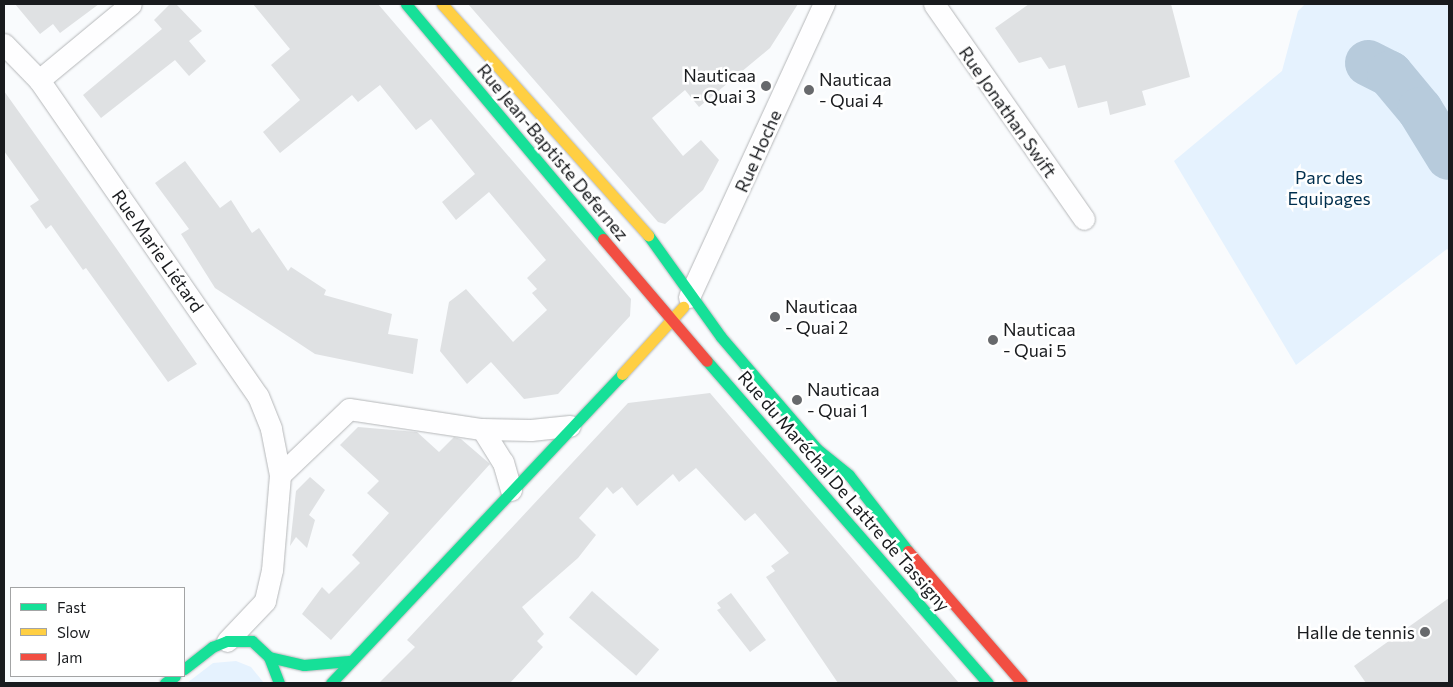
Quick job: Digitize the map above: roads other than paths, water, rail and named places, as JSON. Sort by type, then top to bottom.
[{"type":"main road","name":"Rue Jean-Baptiste Defernez","points":[[406,4],[673,322]]},
{"type":"main road","name":"Rue Jean-Baptiste Defernez","points":[[442,4],[664,254],[689,297]]},
{"type":"main road","points":[[334,682],[349,661],[570,426],[673,322],[689,297]]},
{"type":"main road","name":"Rue du Maréchal De Lattre de Tassigny","points":[[689,297],[817,449],[849,475],[907,550],[1022,683]]},
{"type":"main road","name":"Rue du Maréchal De Lattre de Tassigny","points":[[673,322],[988,683]]},
{"type":"main road","points":[[185,668],[212,647],[227,641],[252,642],[269,657],[279,683]]},
{"type":"main road","points":[[269,657],[304,665],[349,661]]},
{"type":"street","points":[[39,80],[132,4]]},
{"type":"street","name":"Rue Hoche","points":[[689,297],[824,4]]},
{"type":"street","name":"Rue Jonathan Swift","points":[[934,4],[1084,219]]},
{"type":"street","name":"Rue Marie Liétard","points":[[4,44],[39,80],[258,396],[271,429],[280,475],[272,570],[265,601],[227,641]]},
{"type":"street","points":[[280,475],[349,409],[482,429],[531,430],[570,426]]},
{"type":"street","points":[[482,429],[503,462],[510,490]]},
{"type":"waterway","points":[[1368,63],[1390,74],[1420,110],[1449,157]]},
{"type":"place","name":"Nauticaa - Quai 3","points":[[766,86]]},
{"type":"place","name":"Nauticaa - Quai 4","points":[[809,90]]},
{"type":"place","name":"Nauticaa - Quai 2","points":[[775,317]]},
{"type":"place","name":"Nauticaa - Quai 5","points":[[993,340]]},
{"type":"place","name":"Nauticaa - Quai 1","points":[[797,400]]},
{"type":"place","name":"Halle de tennis","points":[[1425,632]]},
{"type":"park label","name":"Parc des Equipages","points":[[1329,188]]}]
